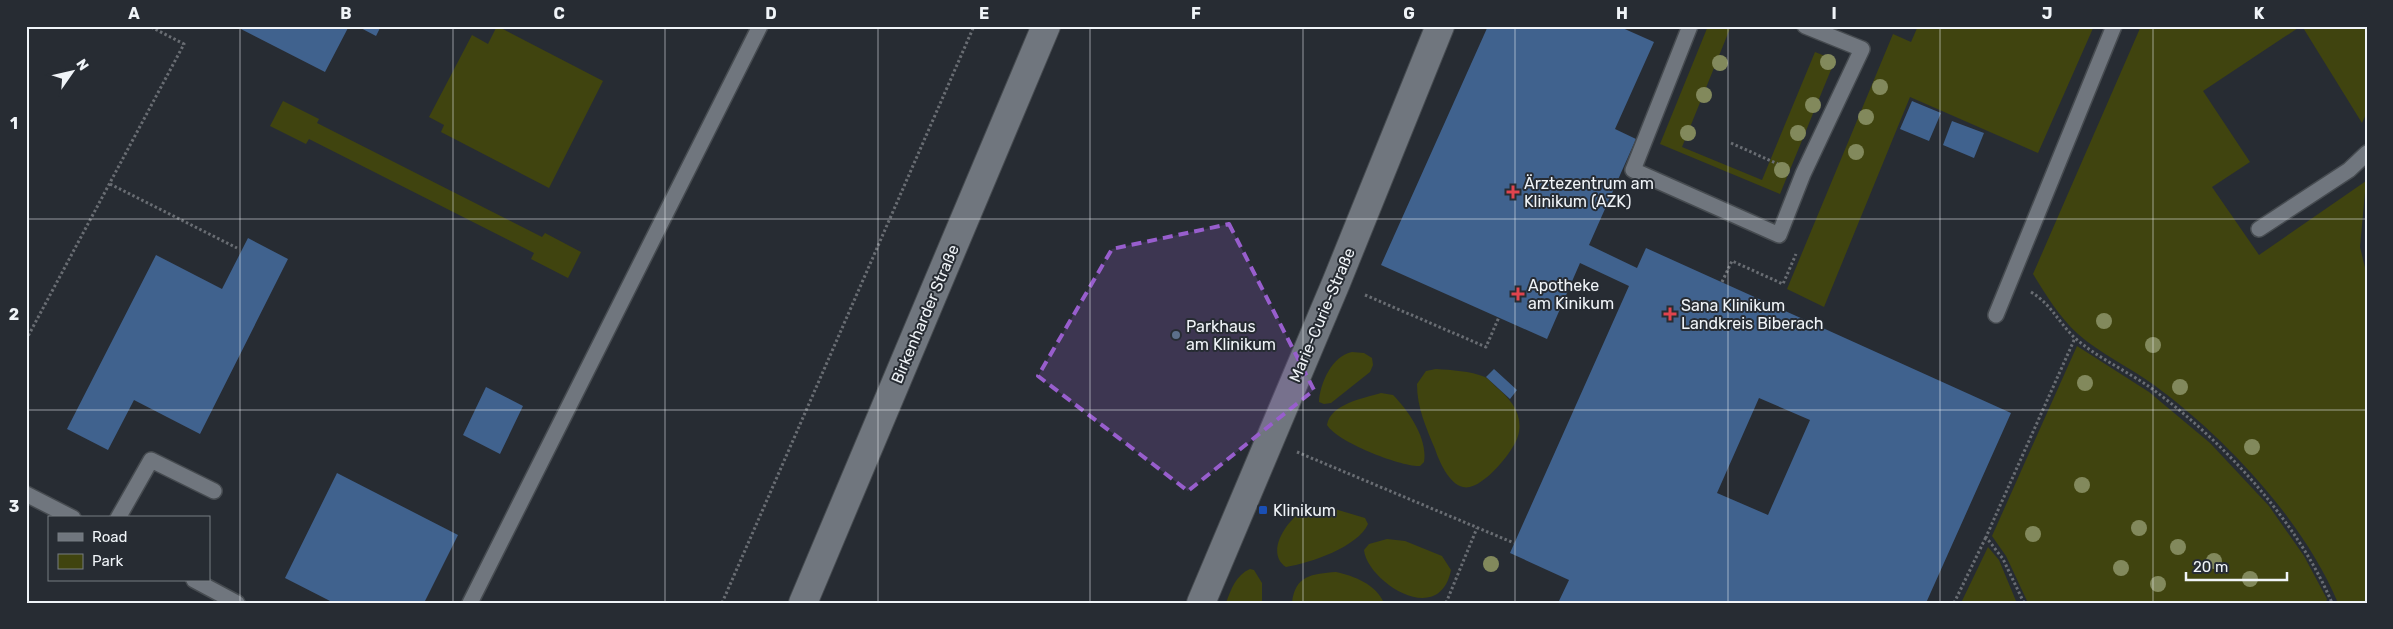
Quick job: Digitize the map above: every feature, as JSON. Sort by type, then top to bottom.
[{"type":"street","name":"Birkenharder Straße","points":[[803,603],[1046,26]]},
{"type":"street","name":"Marie-Curie-Straße","points":[[1200,603],[1336,283],[1440,26]]},
{"type":"lane","points":[[470,603],[760,26]]},
{"type":"lane","points":[[1690,26],[1633,170],[1779,235],[1803,174],[1862,49],[1805,26]]},
{"type":"lane","points":[[1996,315],[2114,26]]},
{"type":"lane","points":[[2259,230],[2350,170],[2367,153]]},
{"type":"lane","points":[[119,516],[152,460],[214,490]]},
{"type":"lane","points":[[26,494],[69,516]]},
{"type":"lane","points":[[198,582],[237,603]]},
{"type":"path","points":[[26,340],[184,44],[149,26]]},
{"type":"path","points":[[722,603],[974,26]]},
{"type":"path","points":[[110,184],[237,248]]},
{"type":"path","points":[[2011,281],[2044,300],[2075,338],[2151,388],[2213,440],[2272,504],[2307,555],[2331,601]]},
{"type":"path","points":[[1336,283],[1486,347],[1499,317]]},
{"type":"path","points":[[1954,603],[1986,537],[2075,338]]},
{"type":"path","points":[[1269,440],[1514,543]]},
{"type":"path","points":[[1446,603],[1477,528]]},
{"type":"path","points":[[1986,537],[2003,559],[2024,603]]},
{"type":"highlighted area","points":[[1229,224],[1314,390],[1188,491],[1038,376],[1112,249]]},
{"type":"green space","points":[[497,26],[603,81],[549,188],[441,132],[444,125],[429,117],[472,35],[488,44]]},
{"type":"green space","points":[[1708,26],[1731,26],[1682,147],[1762,180],[1815,52],[1835,60],[1780,194],[1660,144]]},
{"type":"green space","points":[[1918,26],[2094,26],[2038,153],[1910,97],[1824,307],[1787,289],[1893,34],[1911,42]]},
{"type":"green space","points":[[2141,26],[2301,26],[2203,91],[2250,162],[2212,187],[2259,255],[2366,181],[2360,247],[2367,276],[2367,603],[2338,603],[2323,572],[2305,542],[2260,483],[2208,429],[2181,406],[2154,385],[2096,348],[2071,328],[2059,314],[2033,274]]},
{"type":"green space","points":[[2302,26],[2367,26],[2367,112],[2362,123]]},
{"type":"green space","points":[[283,101],[319,119],[317,123],[542,237],[545,233],[581,252],[568,278],[531,259],[534,253],[309,139],[306,144],[270,126]]},
{"type":"green space","points":[[2077,346],[2149,392],[2210,443],[2269,506],[2304,556],[2327,599],[2326,603],[2028,603],[2006,556],[1992,536]]},
{"type":"green space","points":[[1352,352],[1364,353],[1372,358],[1373,365],[1370,372],[1331,403],[1324,404],[1319,402],[1328,371],[1339,359]]},
{"type":"green space","points":[[1436,369],[1455,370],[1485,377],[1507,397],[1518,414],[1518,436],[1510,451],[1496,469],[1479,483],[1470,487],[1458,485],[1449,477],[1439,460],[1423,417],[1417,393],[1417,384],[1426,371]]},
{"type":"green space","points":[[1381,393],[1393,395],[1416,426],[1423,444],[1424,453],[1424,462],[1420,466],[1385,458],[1356,446],[1333,432],[1327,425],[1329,418],[1341,407]]},
{"type":"green space","points":[[1328,507],[1365,518],[1368,524],[1363,532],[1344,547],[1320,558],[1286,567],[1280,561],[1277,553],[1281,536],[1286,528],[1305,509]]},
{"type":"green space","points":[[1387,539],[1405,541],[1442,556],[1451,570],[1444,587],[1433,596],[1419,598],[1404,594],[1390,586],[1368,562],[1364,550],[1369,544]]},
{"type":"green space","points":[[1988,547],[1999,560],[2016,601],[1961,603]]},
{"type":"green space","points":[[1250,569],[1254,570],[1262,583],[1262,603],[1226,603],[1238,579]]},
{"type":"green space","points":[[1336,572],[1364,582],[1376,591],[1384,603],[1292,603],[1294,594],[1301,581],[1312,575]]},
{"type":"building","points":[[235,26],[349,26],[325,72]]},
{"type":"building","points":[[357,26],[381,26],[376,36]]},
{"type":"building","points":[[1488,26],[1618,26],[1654,42],[1615,129],[1636,139],[1589,245],[1637,268],[1646,248],[2011,413],[1926,603],[1558,603],[1569,580],[1510,553],[1629,286],[1580,263],[1547,339],[1381,265]],"holes":[[[1759,398],[1810,420],[1768,515],[1717,493]]]},
{"type":"building","points":[[1912,101],[1941,113],[1929,141],[1900,129]]},
{"type":"building","points":[[1952,121],[1984,133],[1974,158],[1943,145]]},
{"type":"building","points":[[248,238],[288,259],[200,434],[134,400],[108,450],[67,429],[156,255],[222,289]]},
{"type":"building","points":[[1494,369],[1517,390],[1510,399],[1486,377]]},
{"type":"building","points":[[486,387],[523,406],[500,454],[463,435]]},
{"type":"building","points":[[337,473],[458,535],[424,603],[334,603],[285,578]]},
{"type":"place","name":"Ärztezentrum am Klinikum (AZK)","points":[[1513,192]]},
{"type":"place","name":"Apotheke am Kinikum","points":[[1518,294]]},
{"type":"place","name":"Sana Klinikum Landkreis Biberach","points":[[1670,314]]},
{"type":"place","name":"Parkhaus am Klinikum","points":[[1176,335]]},
{"type":"place","name":"Klinikum","points":[[1263,510]]}]
